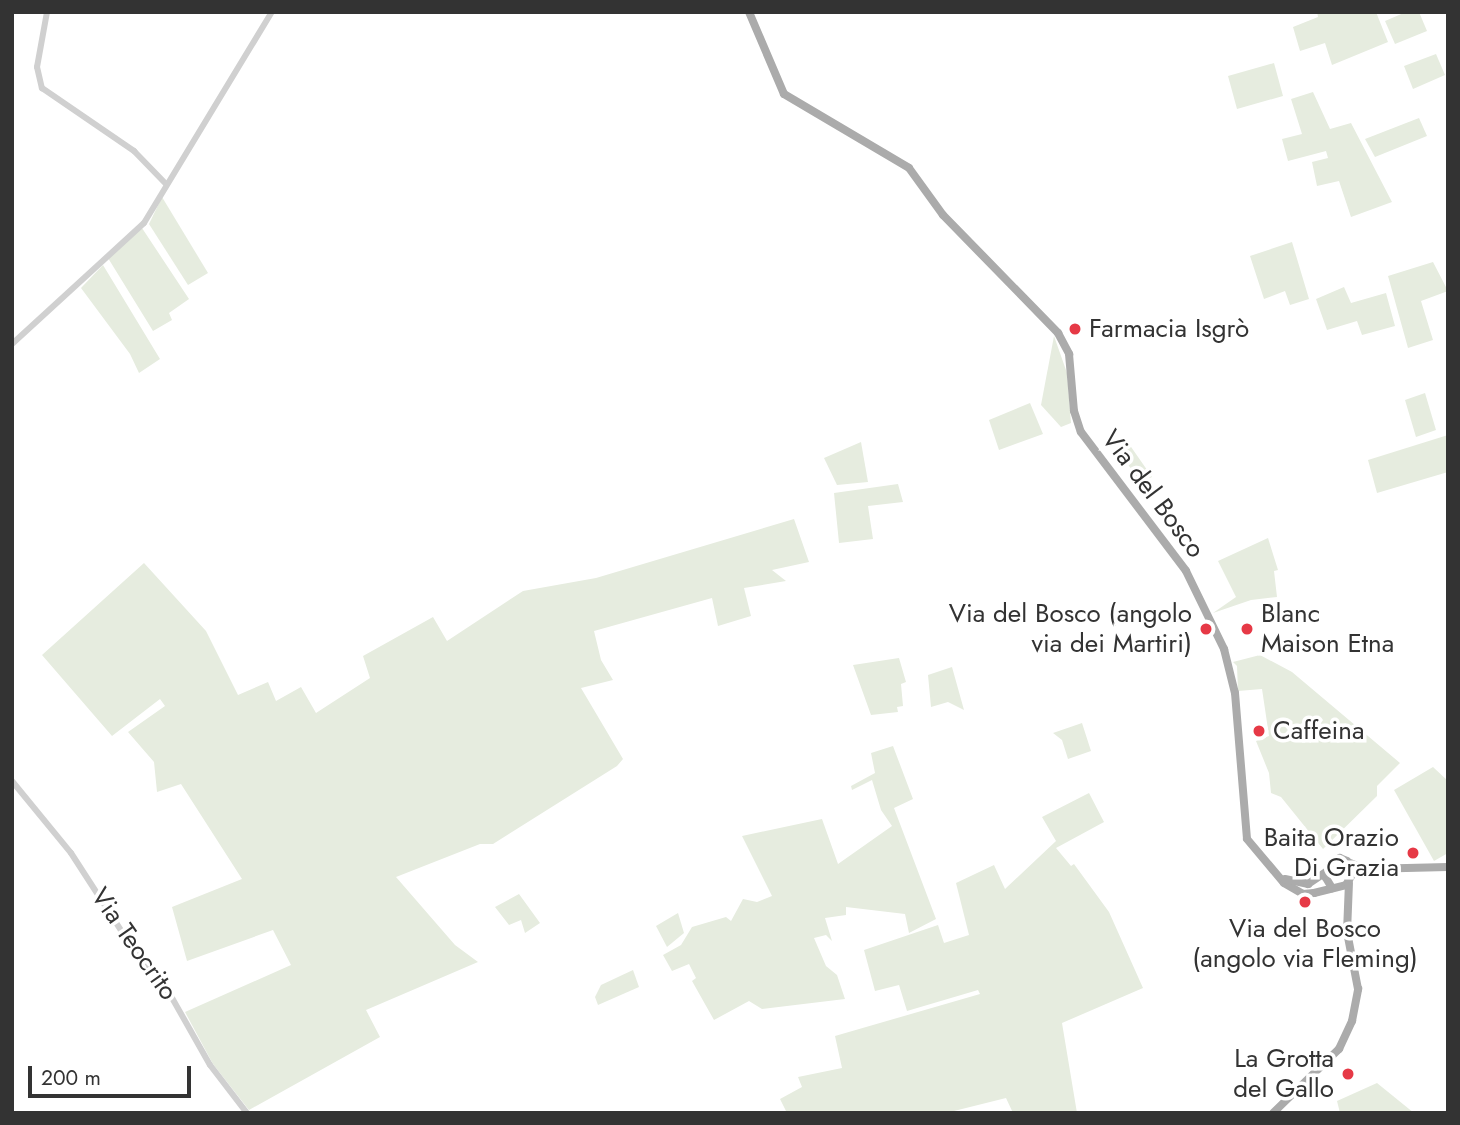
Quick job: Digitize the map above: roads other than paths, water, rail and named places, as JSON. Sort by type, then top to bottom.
[{"type":"main road","name":"Via del Bosco","points":[[749,12],[784,94],[909,168],[943,215],[1063,340],[1082,432],[1186,571],[1224,649],[1235,693],[1245,832],[1274,872],[1298,893],[1334,889],[1350,880]]},
{"type":"main road","points":[[1274,872],[1302,885],[1326,871],[1336,859],[1365,869],[1448,867]]},
{"type":"main road","points":[[1346,916],[1350,863]]},
{"type":"main road","points":[[1273,1113],[1339,1049],[1352,1021],[1358,989],[1346,916],[1326,871]]},
{"type":"main road","points":[[1350,880],[1367,873],[1448,874]]},
{"type":"street","points":[[47,12],[37,66],[42,88],[134,151],[166,184]]},
{"type":"street","points":[[12,344],[144,223],[272,12]]},
{"type":"street","name":"Via Teocrito","points":[[12,781],[71,853],[135,952],[173,999],[210,1065],[247,1113]]},
{"type":"place","name":"Farmacia Isgrò","points":[[1075,329]]},
{"type":"place","name":"Via del Bosco (angolo via dei Martiri)","points":[[1206,629]]},
{"type":"place","name":"Blanc Maison Etna","points":[[1247,629]]},
{"type":"place","name":"Caffeina","points":[[1259,731]]},
{"type":"place","name":"Baita Orazio Di Grazia","points":[[1413,853]]},
{"type":"place","name":"Via del Bosco (angolo via Fleming)","points":[[1305,902]]},
{"type":"place","name":"La Grotta del Gallo","points":[[1348,1074]]}]
